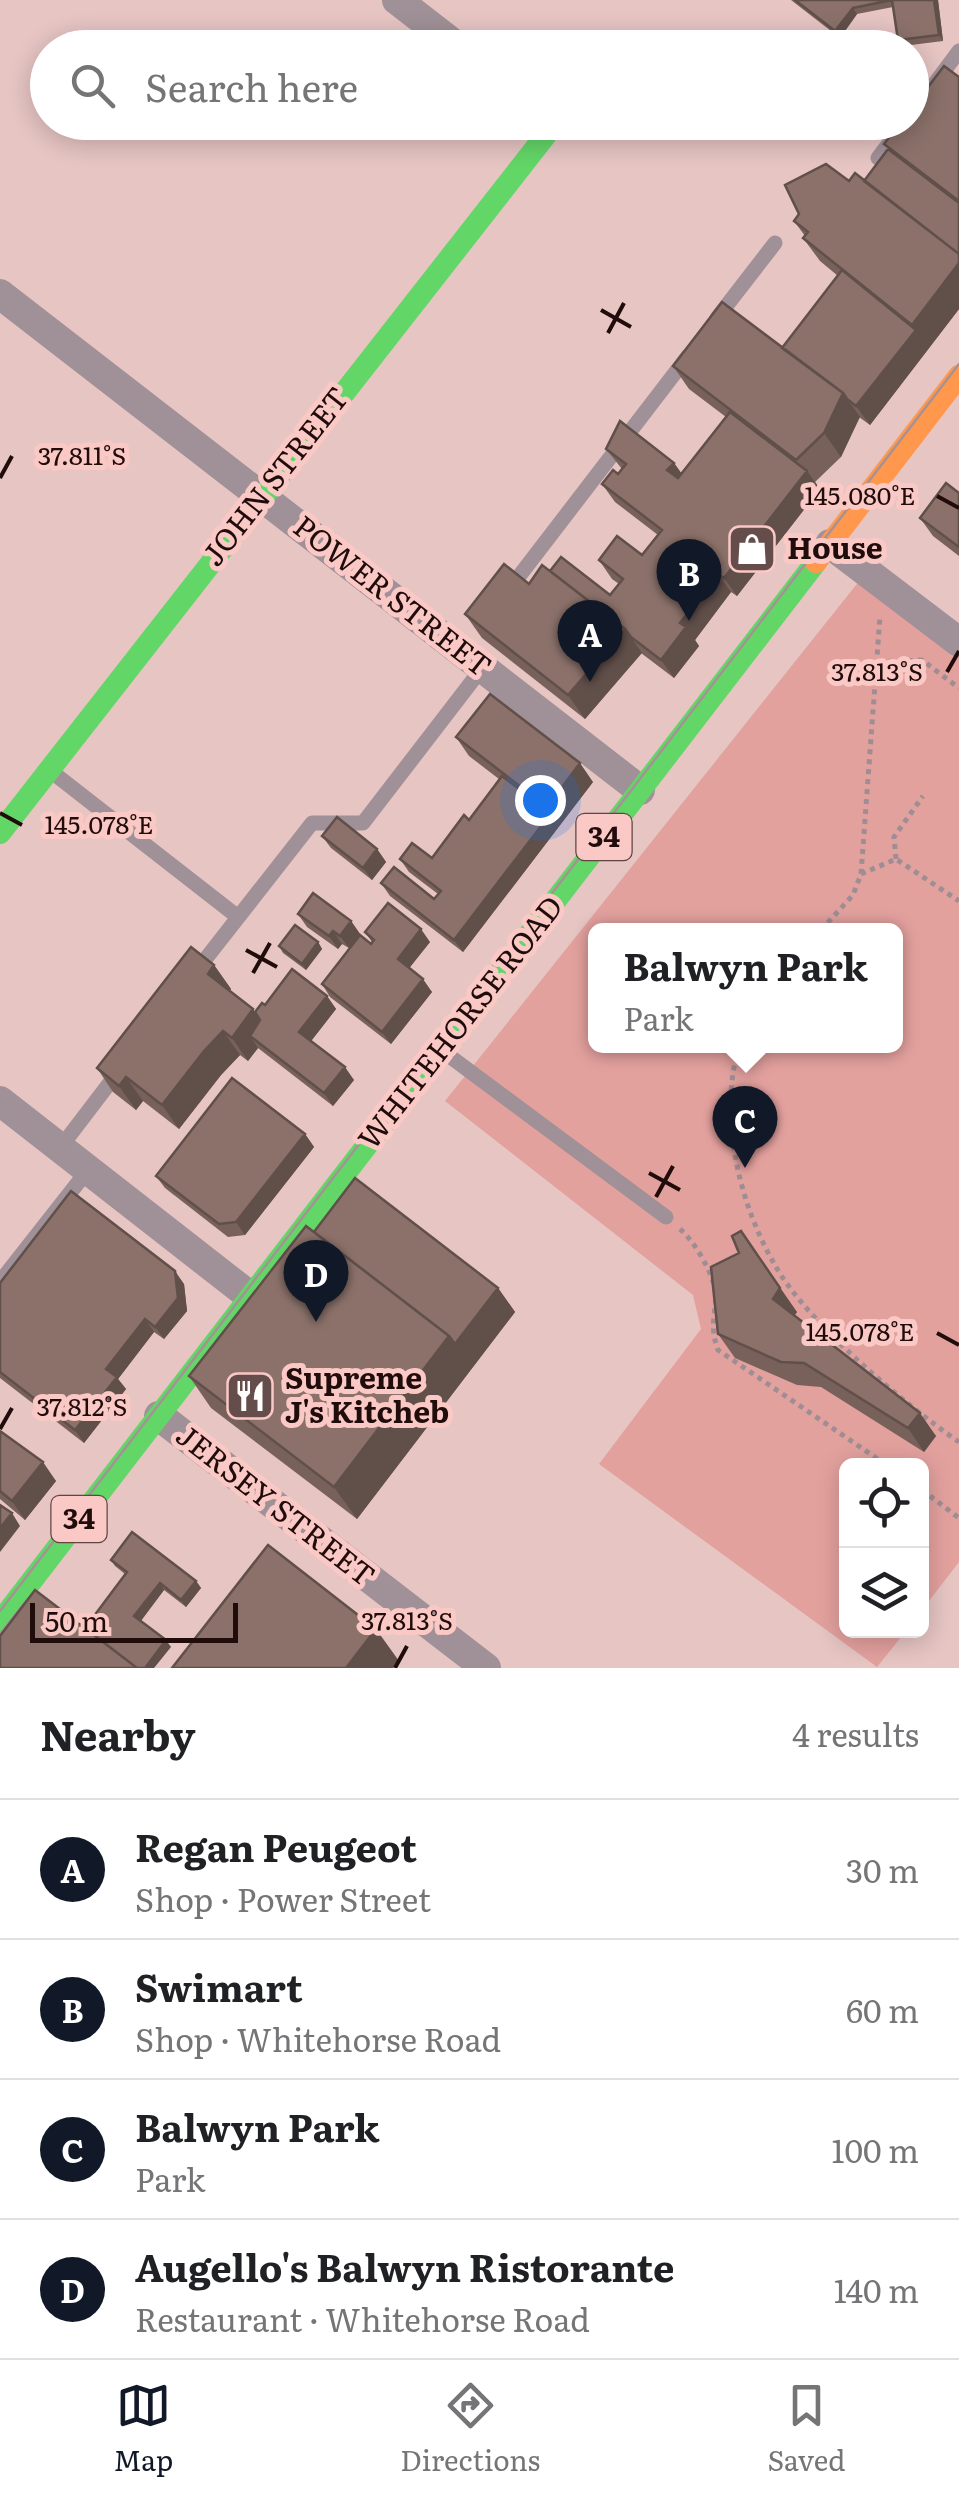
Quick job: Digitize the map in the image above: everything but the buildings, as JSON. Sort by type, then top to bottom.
[{"type":"main road","name":"JOHN STREET","points":[[3,823],[542,140]]},
{"type":"main road","name":"WHITEHORSE ROAD","points":[[0,1622],[959,376]]},
{"type":"street","points":[[398,0],[436,30]]},
{"type":"street","name":"POWER STREET","points":[[0,294],[261,497],[473,651],[640,790]]},
{"type":"street","points":[[830,544],[959,642]]},
{"type":"street","points":[[0,1101],[251,1296]]},
{"type":"street","name":"JERSEY STREET","points":[[159,1416],[486,1668]]},
{"type":"lane","points":[[929,92],[959,52]]},
{"type":"lane","points":[[878,158],[892,140]]},
{"type":"lane","points":[[498,604],[775,243]]},
{"type":"lane","points":[[181,991],[312,823],[364,823],[473,651]]},
{"type":"lane","points":[[49,769],[238,917]]},
{"type":"lane","points":[[441,1049],[666,1218]]},
{"type":"lane","points":[[60,1148],[135,1051]]},
{"type":"lane","points":[[0,1282],[88,1170]]},
{"type":"path","points":[[827,923],[853,895],[861,874],[881,583]]},
{"type":"path","points":[[878,662],[922,660],[959,688]]},
{"type":"path","points":[[896,859],[894,837],[923,796]]},
{"type":"path","points":[[861,874],[896,859]]},
{"type":"path","points":[[896,859],[959,900]]},
{"type":"path","points":[[737,1053],[732,1070],[732,1124],[741,1187],[777,1270],[839,1342],[959,1442]]},
{"type":"path","points":[[666,1218],[690,1237],[715,1288]]},
{"type":"path","points":[[754,1252],[766,1244]]},
{"type":"path","points":[[723,1278],[715,1288],[710,1328],[718,1350],[876,1458]]},
{"type":"path","points":[[929,1495],[959,1518]]},
{"type":"shaded area","points":[[860,580],[959,656],[959,1562],[929,1601],[929,1458],[839,1458],[839,1638],[900,1638],[877,1667],[599,1464],[701,1329],[693,1295],[445,1101]]},
{"type":"tram line","points":[[0,1611],[959,364]]},
{"type":"tram line","points":[[0,1634],[26,1601]]},
{"type":"traffic: fast","points":[[0,833],[542,140]]},
{"type":"traffic: fast","points":[[0,1622],[816,562]]},
{"type":"traffic: slow","points":[[816,562],[959,376]]},
{"type":"place","name":"House","points":[[752,549]]},
{"type":"place","name":"Swimart","points":[[689,621]]},
{"type":"place","name":"Regan Peugeot","points":[[590,682]]},
{"type":"place","name":"Balwyn Park","points":[[745,1168]]},
{"type":"place","name":"Augello's Balwyn Ristorante","points":[[316,1322]]},
{"type":"place","name":"Supreme J's Kitcheb","points":[[250,1396]]}]
